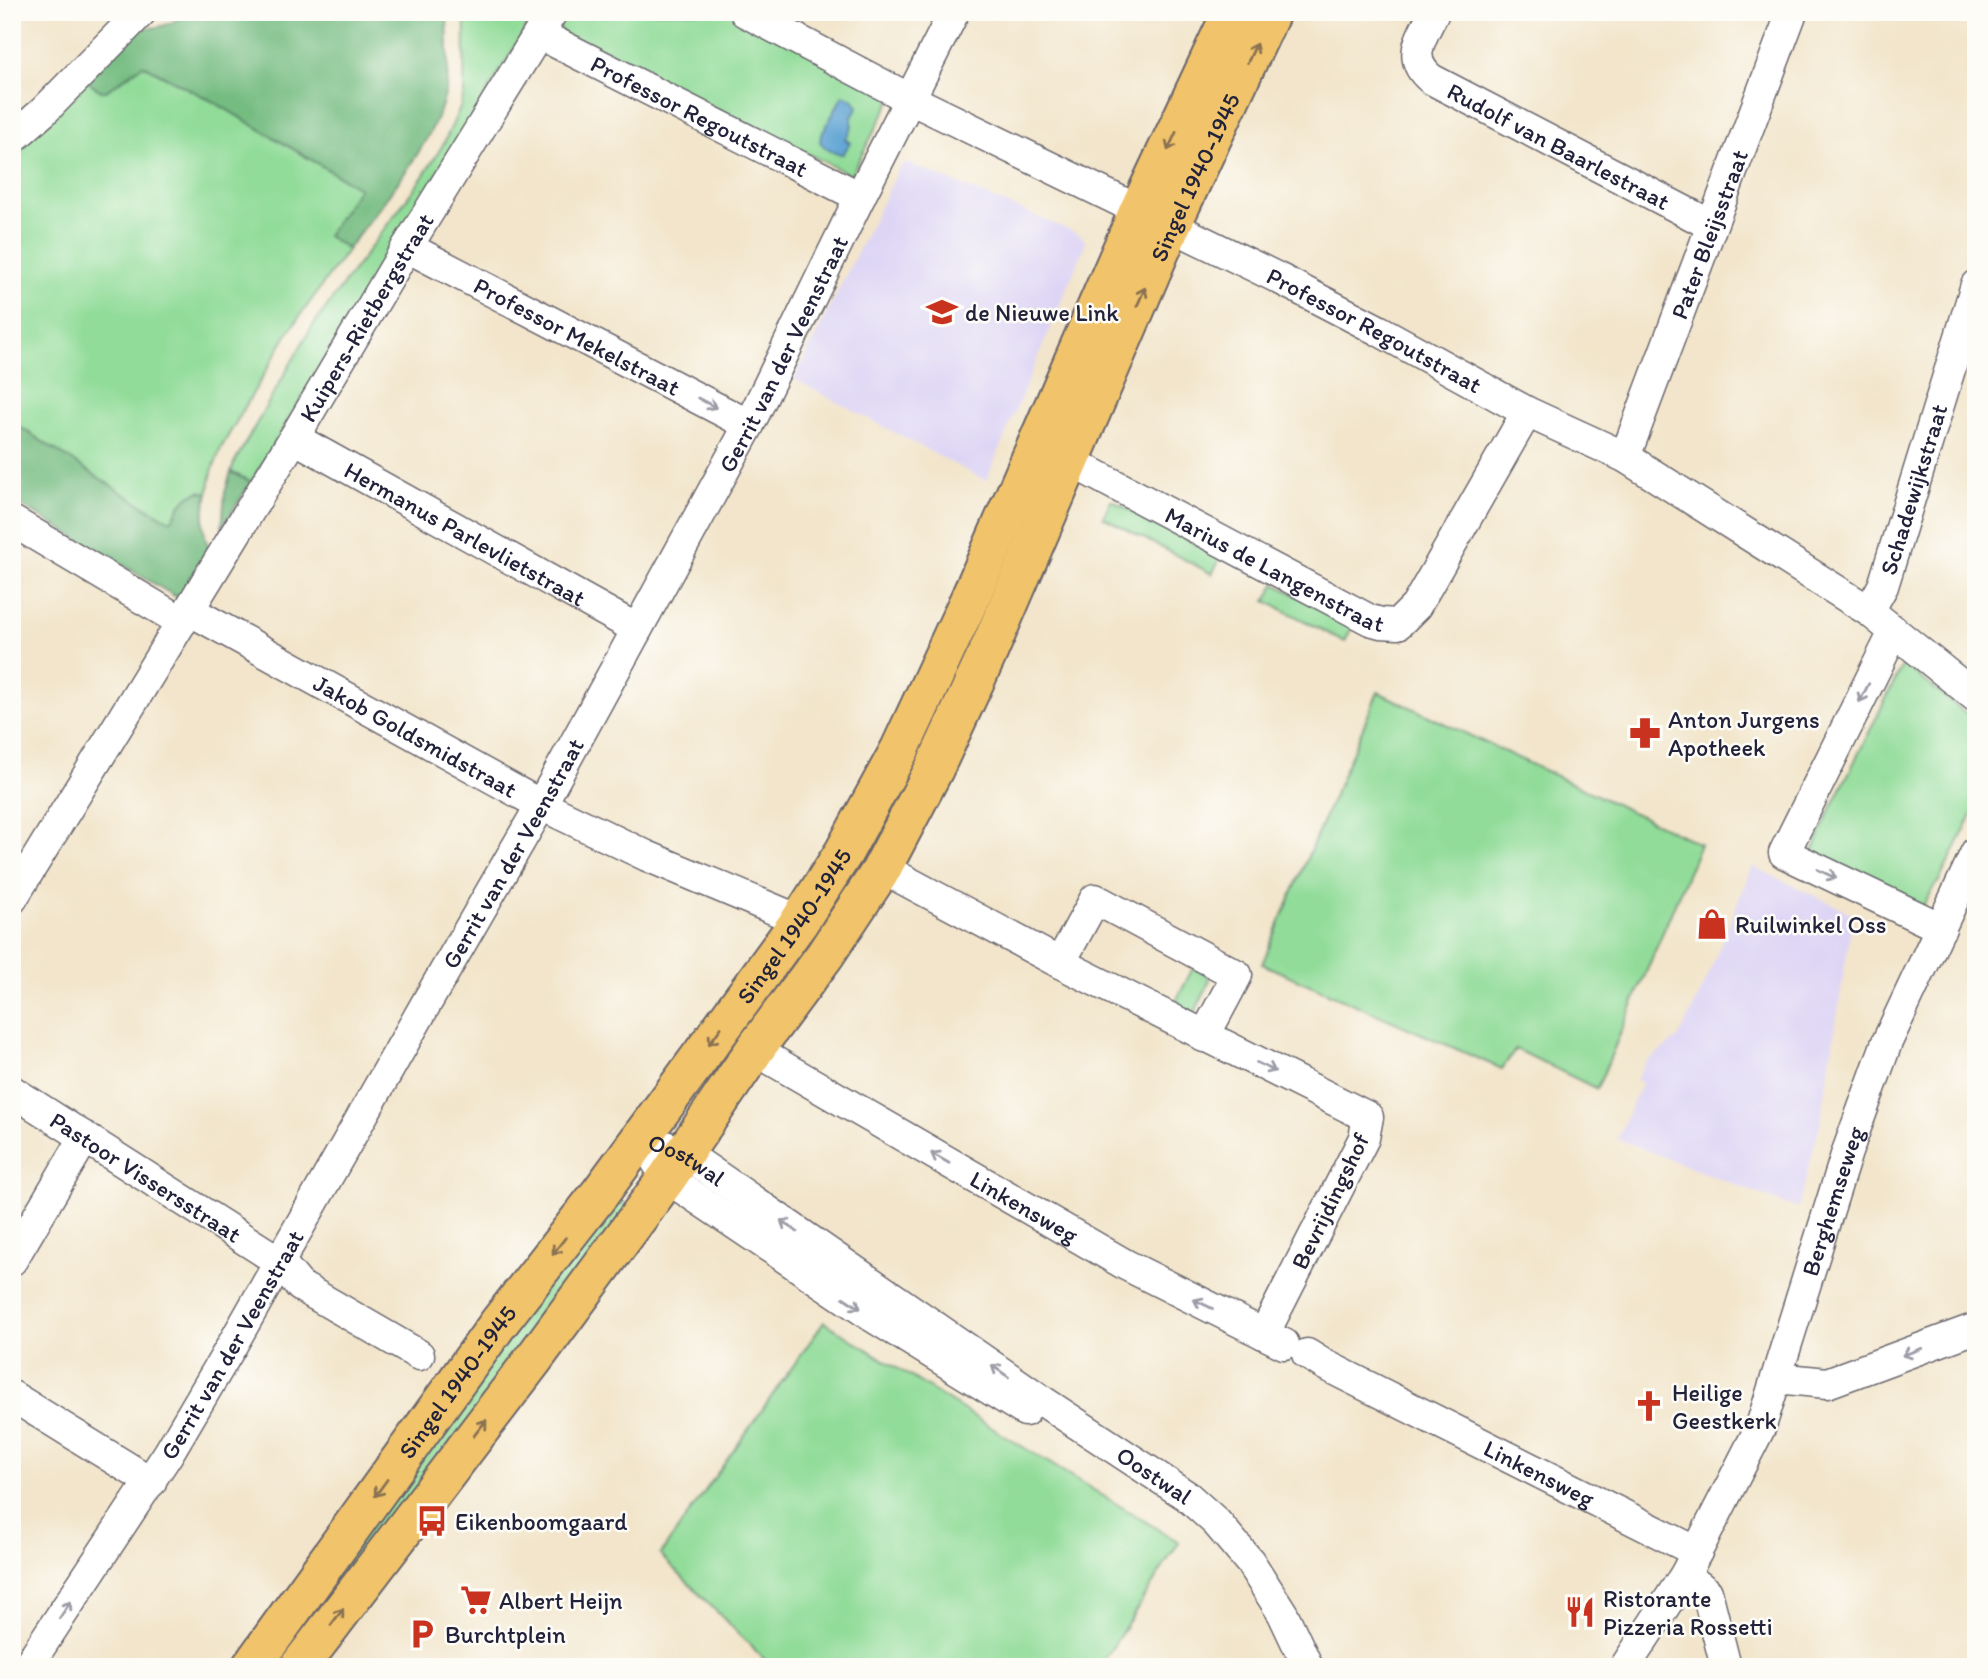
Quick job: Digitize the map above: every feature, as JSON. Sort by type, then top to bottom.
[{"type":"main road","name":"Singel 1940-1945","points":[[251,1667],[498,1324],[641,1137],[792,918],[844,852],[900,749],[971,596],[1145,213],[1191,100],[1232,12]]},
{"type":"main road","name":"Singel 1940-1945","points":[[299,1667],[533,1360],[825,955],[880,872],[934,769],[987,655],[1122,341],[1145,213],[1271,12]]},
{"type":"street","points":[[12,139],[44,111],[141,12]]},
{"type":"street","name":"Professor Regoutstraat","points":[[745,12],[910,99],[1211,244],[1366,323],[1527,412],[1625,457],[1868,611],[1976,697]]},
{"type":"street","name":"Gerrit van der Veenstraat","points":[[27,1667],[151,1482],[541,806],[749,425],[954,12]]},
{"type":"street","name":"Singel 1940-1945","points":[[1191,100],[1185,73],[1214,12]]},
{"type":"street","name":"Rudolf van Baarlestraat","points":[[1434,12],[1419,43],[1416,56],[1420,71],[1711,225]]},
{"type":"street","name":"Pater Bleijsstraat","points":[[1625,457],[1792,12]]},
{"type":"street","name":"Professor Regoutstraat","points":[[545,23],[860,197]]},
{"type":"street","name":"Kuipers-Rietbergstraat","points":[[12,899],[545,23]]},
{"type":"street","name":"Professor Mekelstraat","points":[[407,247],[749,425]]},
{"type":"street","name":"Schadewijkstraat","points":[[1868,611],[1882,586],[1975,287]]},
{"type":"street","name":"Singel 1940-1945","points":[[683,1154],[720,1127],[859,934],[895,874],[963,741],[1125,375],[1122,341]]},
{"type":"street","name":"Marius de Langenstraat","points":[[1085,468],[1370,620],[1381,624],[1398,624],[1416,606],[1527,412]]},
{"type":"street","name":"Hermanus Parlevlietstraat","points":[[294,438],[637,629]]},
{"type":"street","points":[[12,521],[186,616]]},
{"type":"street","name":"Jakob Goldsmidstraat","points":[[186,616],[541,806],[647,856],[792,918]]},
{"type":"street","points":[[1894,632],[1784,853],[1941,928]]},
{"type":"street","name":"Berghemseweg","points":[[1625,1667],[1691,1563],[1761,1426],[1847,1152],[1887,1042],[1976,852]]},
{"type":"street","name":"Bevrijdingshof","points":[[895,874],[1060,963],[1368,1117],[1364,1138],[1285,1344]]},
{"type":"street","points":[[1060,963],[1094,899],[1237,975],[1205,1037]]},
{"type":"street","name":"Linkensweg","points":[[769,1059],[1126,1265],[1325,1365],[1691,1563],[1707,1592],[1726,1667]]},
{"type":"street","name":"Pastoor Vissersstraat","points":[[12,1091],[280,1262],[300,1286],[419,1355]]},
{"type":"street","points":[[12,1260],[85,1137]]},
{"type":"street","name":"Oostwal","points":[[641,1137],[683,1154],[1187,1496],[1216,1522],[1250,1562],[1283,1614],[1307,1667]]},
{"type":"street","name":"Oostwal","points":[[683,1154],[873,1317],[1152,1492],[1190,1521],[1231,1568],[1259,1611],[1286,1667]]},
{"type":"street","points":[[1777,1378],[1827,1384],[1976,1328]]},
{"type":"street","points":[[12,1396],[151,1482]]},
{"type":"shaded area","name":"de Nieuwe Link","points":[[908,163],[1079,234],[1085,240],[986,481],[794,379],[901,165]]},
{"type":"shaded area","points":[[1752,866],[1853,914],[1821,1120],[1798,1209],[1617,1139],[1642,1082],[1636,1080],[1644,1064],[1679,1037],[1704,986]]},
{"type":"green space","points":[[191,12],[447,12],[447,83],[434,125],[392,191],[348,249],[327,236],[359,188],[214,102],[143,65],[106,91],[101,91],[75,73],[122,26],[158,27]]},
{"type":"green space","points":[[465,12],[536,12],[251,482],[231,472],[234,463],[311,328],[422,178],[444,143],[460,108],[464,94]]},
{"type":"green space","points":[[568,12],[734,12],[893,96],[851,175],[563,35],[559,26]]},
{"type":"green space","points":[[142,64],[214,102],[360,189],[327,236],[348,249],[290,330],[221,448],[208,493],[199,491],[181,504],[172,520],[124,494],[12,422],[12,130],[75,73],[106,91]]},
{"type":"green space","points":[[12,422],[168,520],[172,520],[190,495],[208,493],[204,521],[209,549],[178,598],[12,500]]},
{"type":"green space","points":[[231,472],[251,482],[222,528],[225,492]]},
{"type":"green space","points":[[1111,500],[1221,557],[1212,574],[1103,517]]},
{"type":"green space","points":[[1275,584],[1353,625],[1345,642],[1266,601]]},
{"type":"green space","points":[[1903,664],[1976,721],[1976,807],[1940,879],[1918,913],[1809,861],[1829,813]]},
{"type":"green space","points":[[1378,692],[1700,844],[1597,1089],[1516,1049],[1502,1069],[1262,964]]},
{"type":"green space","points":[[1193,968],[1205,973],[1210,980],[1195,1012],[1190,1013],[1174,1005]]},
{"type":"green space","points":[[613,1197],[623,1201],[630,1209],[293,1667],[260,1667]]},
{"type":"green space","points":[[824,1322],[1179,1542],[1100,1667],[772,1667],[660,1555]]},
{"type":"water","points":[[843,95],[853,99],[858,107],[845,139],[850,143],[843,154],[840,154],[830,151],[820,142]]},
{"type":"place","name":"de Nieuwe Link","points":[[942,312]]},
{"type":"place","name":"Anton Jurgens Apotheek","points":[[1645,733]]},
{"type":"place","name":"Ruilwinkel Oss","points":[[1712,924]]},
{"type":"place","name":"Heilige Geestkerk","points":[[1649,1406]]},
{"type":"place","name":"Eikenboomgaard","points":[[432,1521]]},
{"type":"place","name":"Albert Heijn","points":[[476,1600]]},
{"type":"place","name":"Ristorante Pizzeria Rossetti","points":[[1580,1612]]},
{"type":"place","name":"Burchtplein","points":[[422,1634]]}]
